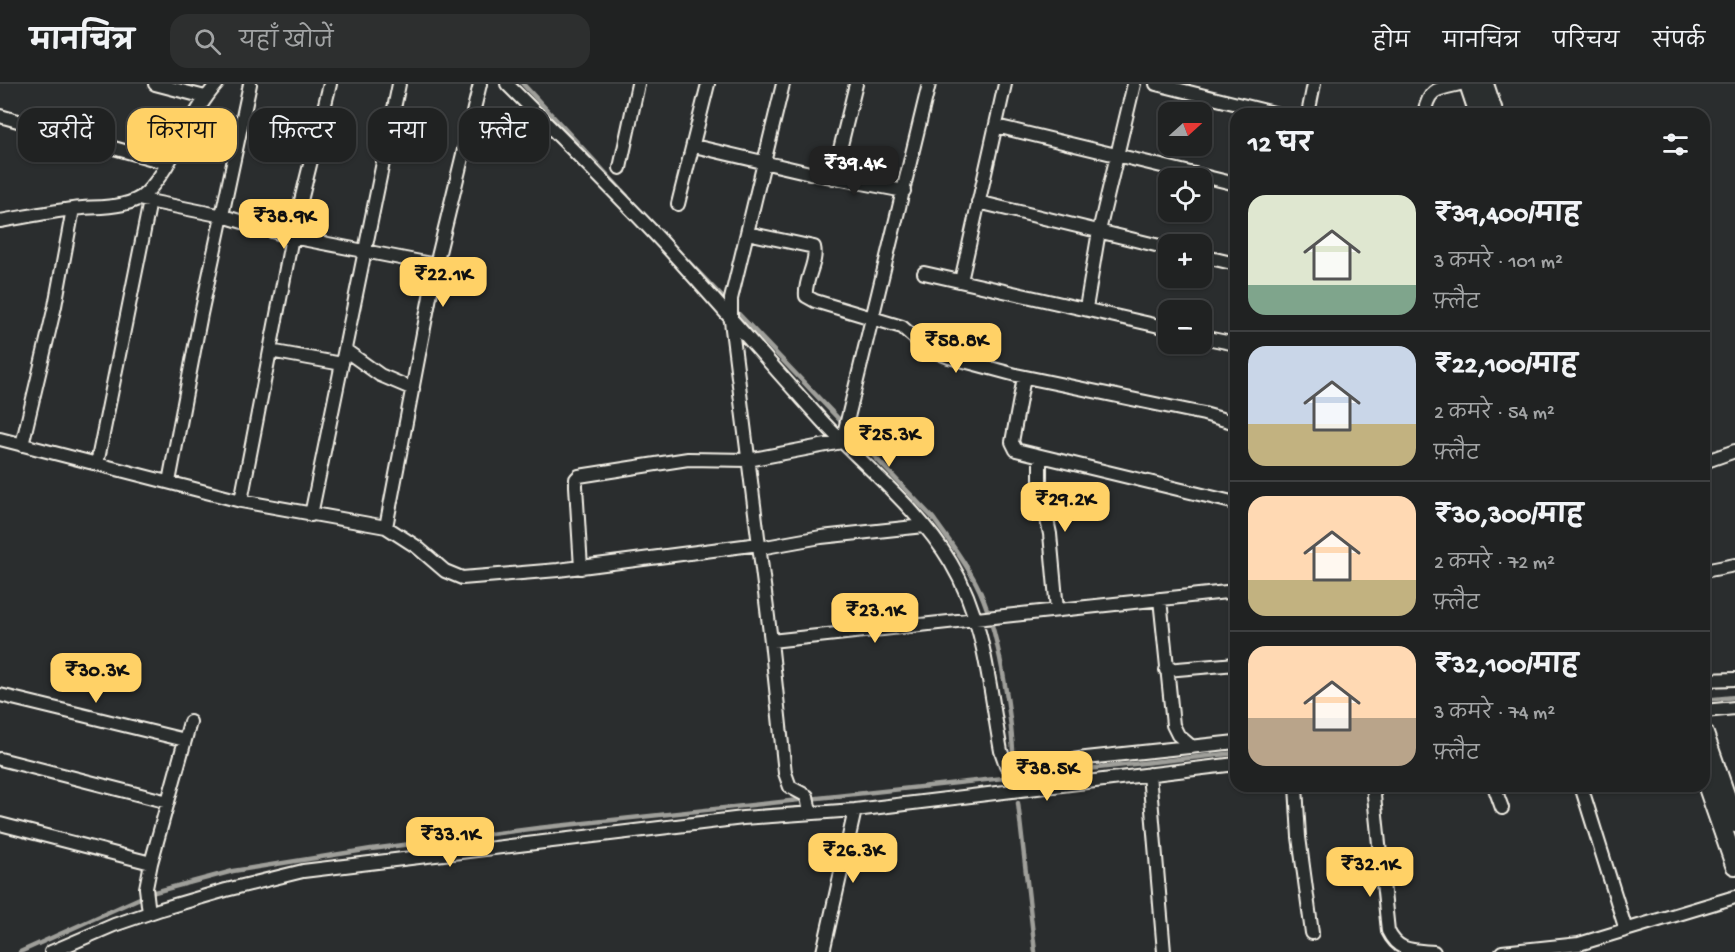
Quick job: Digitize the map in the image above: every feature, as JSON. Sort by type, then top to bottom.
[{"type":"main road","points":[[1469,84],[1477,108]]},
{"type":"main road","points":[[1484,84],[1492,108]]},
{"type":"main road","points":[[1710,751],[1735,823]]},
{"type":"main road","points":[[1710,792],[1735,865]]},
{"type":"street","points":[[155,84],[205,97]]},
{"type":"street","points":[[199,108],[217,84]]},
{"type":"street","points":[[169,482],[250,84]]},
{"type":"street","points":[[241,501],[292,237],[330,84]]},
{"type":"street","points":[[311,515],[399,84]]},
{"type":"street","points":[[386,527],[436,265],[480,84]]},
{"type":"street","points":[[507,84],[731,310],[844,433],[924,526],[951,562],[965,591],[986,618],[986,657],[1001,751],[1010,768],[1230,743]]},
{"type":"street","points":[[620,168],[638,84]]},
{"type":"street","points":[[678,204],[708,84]]},
{"type":"street","points":[[783,84],[731,310],[785,773],[790,787],[809,805]]},
{"type":"street","points":[[833,178],[856,84]]},
{"type":"street","points":[[844,433],[929,84]]},
{"type":"street","points":[[961,281],[1005,84]]},
{"type":"street","points":[[1086,308],[1099,231],[1134,84]]},
{"type":"street","points":[[1156,84],[1254,108]]},
{"type":"street","points":[[1309,108],[1314,84]]},
{"type":"street","points":[[1426,108],[1433,91],[1461,84]]},
{"type":"street","points":[[0,116],[18,123],[127,151]]},
{"type":"street","points":[[996,126],[1230,182]]},
{"type":"street","points":[[694,146],[833,178],[904,191]]},
{"type":"street","points":[[97,464],[144,200],[168,162]]},
{"type":"street","points":[[0,221],[144,200],[223,216],[292,237],[436,265]]},
{"type":"street","points":[[978,202],[1158,246]]},
{"type":"street","points":[[22,445],[55,306],[73,209]]},
{"type":"street","points":[[747,233],[814,247],[815,254],[806,284],[806,296],[815,301],[902,327],[918,343],[942,355],[1024,377],[1230,421]]},
{"type":"street","points":[[1212,258],[1230,263]]},
{"type":"street","points":[[924,273],[1158,326]]},
{"type":"street","points":[[1212,339],[1230,343]]},
{"type":"street","points":[[345,350],[380,375],[413,389]]},
{"type":"street","points":[[270,351],[342,364]]},
{"type":"street","points":[[1024,377],[1013,447],[1022,453],[1230,502]]},
{"type":"street","points":[[581,568],[576,486],[576,479],[579,476],[688,459],[748,460],[844,433]]},
{"type":"street","points":[[0,439],[241,501],[386,527],[417,547],[445,571],[462,578],[581,568],[924,526]]},
{"type":"street","points":[[1710,460],[1735,452]]},
{"type":"street","points":[[1040,457],[1040,486],[1050,534],[1057,610]]},
{"type":"street","points":[[1710,570],[1735,565]]},
{"type":"street","points":[[771,641],[1230,592]]},
{"type":"street","points":[[1160,600],[1173,725],[1178,735],[1192,747]]},
{"type":"street","points":[[1166,670],[1230,665]]},
{"type":"street","points":[[1710,680],[1735,680]]},
{"type":"street","points":[[0,695],[185,740]]},
{"type":"street","points":[[1710,710],[1735,708]]},
{"type":"street","points":[[147,903],[151,863],[190,722]]},
{"type":"street","points":[[0,759],[168,802]]},
{"type":"street","points":[[51,952],[147,903],[226,890],[303,872],[743,818],[809,805],[855,810],[1230,765]]},
{"type":"street","points":[[1149,774],[1164,952]]},
{"type":"street","points":[[1296,792],[1299,837],[1312,933]]},
{"type":"street","points":[[1374,792],[1388,931],[1394,943],[1404,949],[1434,952]]},
{"type":"street","points":[[1496,792],[1502,808]]},
{"type":"street","points":[[1583,792],[1626,930]]},
{"type":"street","points":[[823,952],[855,810]]},
{"type":"street","points":[[0,824],[151,863]]},
{"type":"street","points":[[1502,952],[1579,944],[1735,897]]},
{"type":"waterway","points":[[523,84],[627,196]]},
{"type":"waterway","points":[[684,257],[728,303]]},
{"type":"waterway","points":[[734,309],[933,518],[966,566],[984,601],[998,647],[1007,698],[1014,767]]},
{"type":"waterway","points":[[1710,699],[1735,697]]},
{"type":"waterway","points":[[20,952],[151,893],[233,871],[371,849],[538,828],[1230,754]]},
{"type":"waterway","points":[[1018,803],[1035,952]]}]
